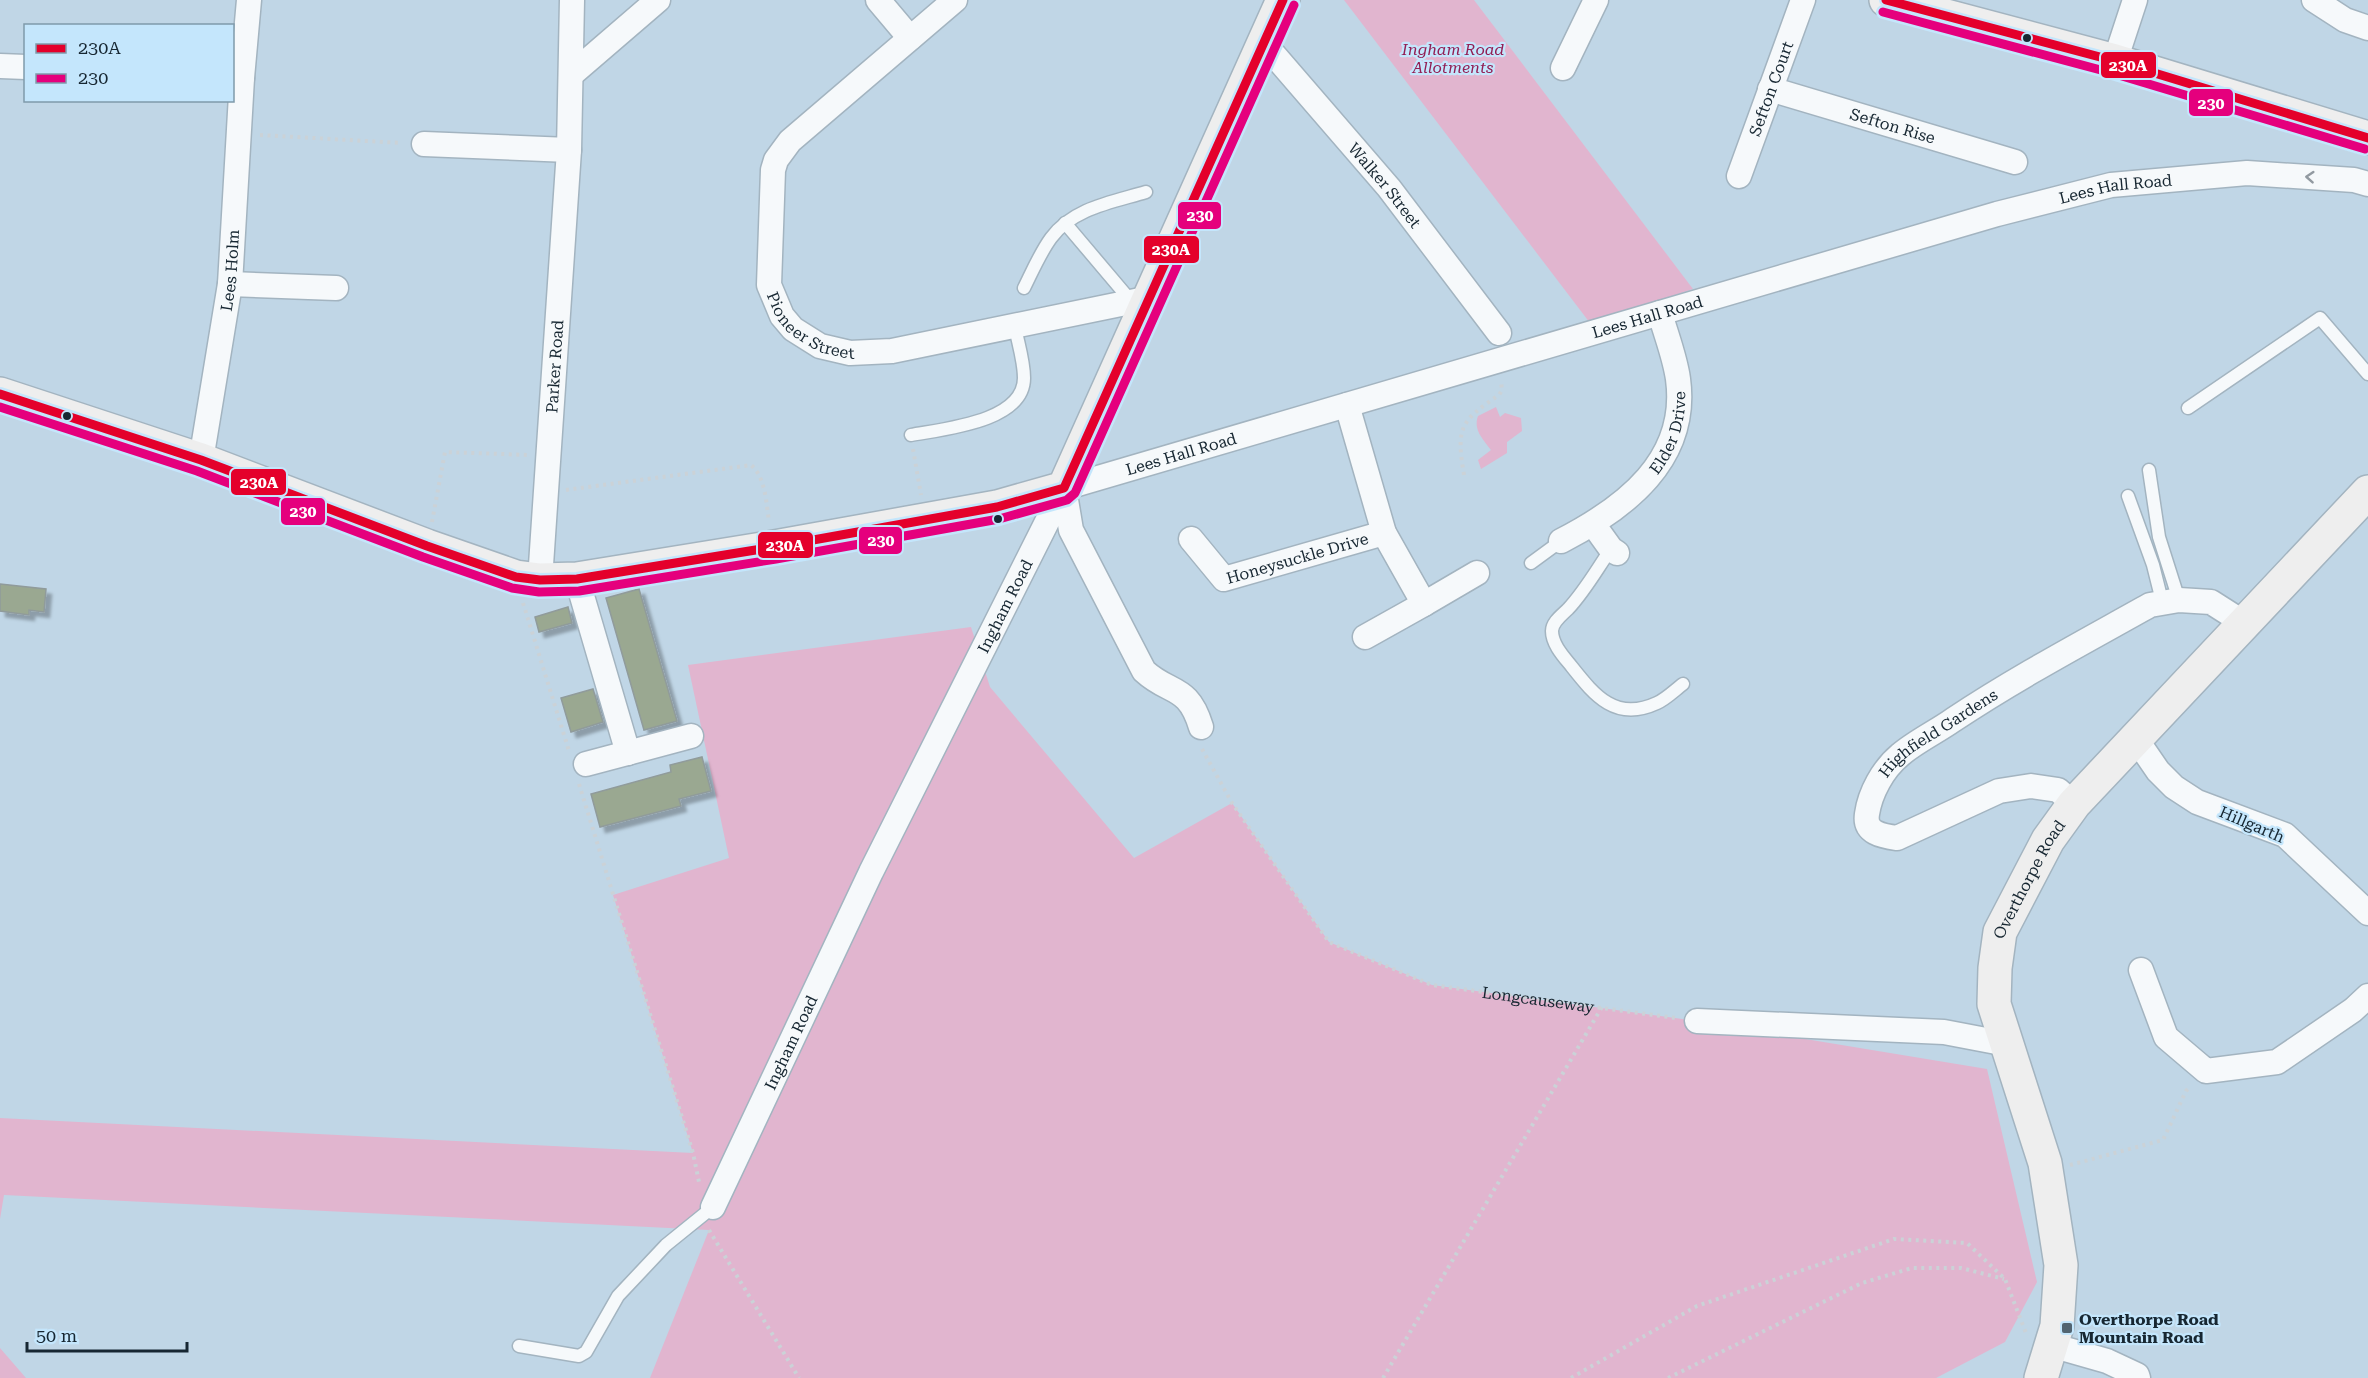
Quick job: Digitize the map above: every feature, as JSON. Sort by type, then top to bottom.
[{"type":"street","name":"Lees Holm","points":[[201,460],[230,284],[240,134],[237,78],[249,0]]},
{"type":"street","name":"Parker Road","points":[[528,579],[547,492],[550,456],[569,150],[572,0]]},
{"type":"street","points":[[572,74],[658,0]]},
{"type":"street","points":[[878,0],[910,38]]},
{"type":"street","name":"Pioneer Street","points":[[955,0],[790,141],[777,160],[773,170],[769,285],[774,301],[793,329],[806,339],[820,346],[850,353],[892,351],[1140,300]]},
{"type":"street","name":"Ingham Road","points":[[710,1211],[871,872],[1064,488],[1140,300],[1283,0]]},
{"type":"street","points":[[1563,69],[1596,0]]},
{"type":"street","name":"Sefton Court","points":[[1739,176],[1803,0]]},
{"type":"street","points":[[1886,0],[2115,61],[2368,138]]},
{"type":"street","points":[[2115,61],[2136,0]]},
{"type":"street","points":[[2314,0],[2345,20],[2368,28]]},
{"type":"street","name":"Walker Street","points":[[1263,42],[1389,188],[1499,333]]},
{"type":"street","points":[[0,66],[24,67]]},
{"type":"street","name":"Sefton Rise","points":[[1770,89],[2015,162]]},
{"type":"street","points":[[424,144],[569,150]]},
{"type":"street","name":"Lees Hall Road","points":[[0,394],[201,460],[427,546],[528,579],[577,579],[997,507],[1997,214],[2111,185],[2247,173],[2354,180],[2368,184]]},
{"type":"street","points":[[230,284],[336,288]]},
{"type":"street","name":"Elder Drive","points":[[1561,541],[1593,524],[1640,488],[1651,476],[1668,448],[1674,432],[1679,397],[1678,380],[1660,313]]},
{"type":"street","name":"Honeysuckle Drive","points":[[1347,405],[1384,533],[1424,604]]},
{"type":"street","points":[[1064,488],[1071,530],[1144,671],[1155,681],[1178,690],[1197,713],[1201,727]]},
{"type":"street","name":"Overthorpe Road","points":[[2044,1366],[2057,1326],[2061,1265],[2045,1163],[1994,1004],[1995,968],[2000,932],[2048,840],[2074,804],[2368,492]]},
{"type":"street","points":[[1593,524],[1614,551]]},
{"type":"street","name":"Honeysuckle Drive","points":[[1191,539],[1224,579],[1384,533]]},
{"type":"street","points":[[1365,637],[1477,573]]},
{"type":"street","points":[[577,579],[628,753]]},
{"type":"street","name":"Highfield Gardens","points":[[2074,804],[2058,790],[2031,786],[2000,791],[1897,838],[1883,837],[1870,830],[1866,820],[1868,804],[1881,777],[1899,756],[1982,701],[2150,604],[2171,601],[2211,602],[2244,623]]},
{"type":"street","points":[[577,763],[628,753],[691,735]]},
{"type":"street","name":"Hillgarth","points":[[2136,739],[2158,771],[2174,787],[2197,802],[2285,835],[2368,913]]},
{"type":"street","points":[[2141,970],[2166,1037],[2206,1071],[2277,1062],[2353,1010],[2368,996]]},
{"type":"street","points":[[1697,1021],[1944,1032],[2007,1044]]},
{"type":"street","points":[[2044,1366],[2107,1360],[2138,1375],[2138,1378]]},
{"type":"lane","points":[[1024,288],[1050,239],[1065,223],[1086,210],[1146,192]]},
{"type":"lane","points":[[1065,223],[1140,300]]},
{"type":"lane","points":[[2188,408],[2320,318],[2368,374]]},
{"type":"lane","points":[[911,435],[975,423],[1000,413],[1007,407],[1019,394],[1024,380],[1015,327]]},
{"type":"lane","points":[[2149,470],[2171,601]]},
{"type":"lane","points":[[2128,496],[2171,601]]},
{"type":"lane","points":[[1531,563],[1561,541]]},
{"type":"lane","points":[[1614,551],[1577,599],[1555,623],[1552,631],[1556,645],[1602,701],[1618,708],[1639,708],[1657,703],[1683,684]]},
{"type":"lane","points":[[519,1346],[579,1356],[586,1352],[618,1296],[666,1245],[710,1211]]},
{"type":"path","points":[[240,134],[424,144]]},
{"type":"path","points":[[1464,475],[1460,453],[1461,435],[1466,419],[1499,395],[1502,390],[1496,362]]},
{"type":"path","points":[[911,435],[925,519]]},
{"type":"path","points":[[427,546],[446,452],[550,456]]},
{"type":"path","points":[[547,492],[751,465],[757,470],[762,482],[774,547]]},
{"type":"path","points":[[528,579],[577,763],[710,1211],[709,1230],[799,1378]]},
{"type":"path","name":"Longcauseway","points":[[1201,727],[1202,751],[1227,795],[1329,942],[1432,985],[1697,1021]]},
{"type":"path","points":[[1383,1378],[1602,1007]]},
{"type":"path","points":[[2045,1163],[2068,1165],[2163,1140],[2186,1091],[2206,1071]]},
{"type":"path","points":[[1571,1378],[1696,1306],[1894,1239],[1967,1243],[2005,1279],[2044,1366]]},
{"type":"path","points":[[1668,1378],[1862,1283],[1912,1268],[1961,1268],[2005,1279]]},
{"type":"green space","name":"Ingham Road Allotments","points":[[1344,0],[1474,0],[1693,289],[1590,323]]},
{"type":"green space","points":[[1496,407],[1500,417],[1505,413],[1521,418],[1522,431],[1507,442],[1507,453],[1481,469],[1478,460],[1491,450],[1478,430],[1478,416]]},
{"type":"green space","points":[[971,627],[990,687],[1134,858],[1232,803],[1329,942],[1432,985],[1697,1021],[1987,1069],[2037,1282],[2005,1342],[1936,1378],[650,1378],[709,1230],[4,1195],[0,1219],[0,1118],[693,1153],[613,895],[729,858],[688,665]]},
{"type":"green space","points":[[0,1348],[26,1378],[0,1378]]},
{"type":"building","points":[[0,584],[46,589],[44,612],[29,610],[29,615],[0,611]]},
{"type":"building","points":[[639,589],[677,721],[644,730],[606,598]]},
{"type":"building","points":[[568,607],[572,623],[539,632],[535,617]]},
{"type":"building","points":[[593,689],[603,722],[571,732],[561,698]]},
{"type":"building","points":[[702,757],[711,791],[679,799],[681,806],[600,827],[591,794],[671,772],[670,765]]},
{"type":"transit line","name":"230A","points":[[0,394],[201,460],[427,546],[516,577],[540,580],[577,579],[774,547],[997,507],[1064,488],[1283,0]]},
{"type":"transit line","name":"230A","points":[[1886,0],[2115,61],[2368,138]]},
{"type":"transit line","name":"230","points":[[0,407],[197,471],[423,557],[512,588],[539,592],[579,591],[776,559],[999,519],[1067,500],[1075,493],[1294,5]]},
{"type":"transit line","name":"230","points":[[1883,12],[2112,73],[2365,149]]},
{"type":"place","name":"Overthorpe Road Mountain Road","points":[[2067,1328]]}]
